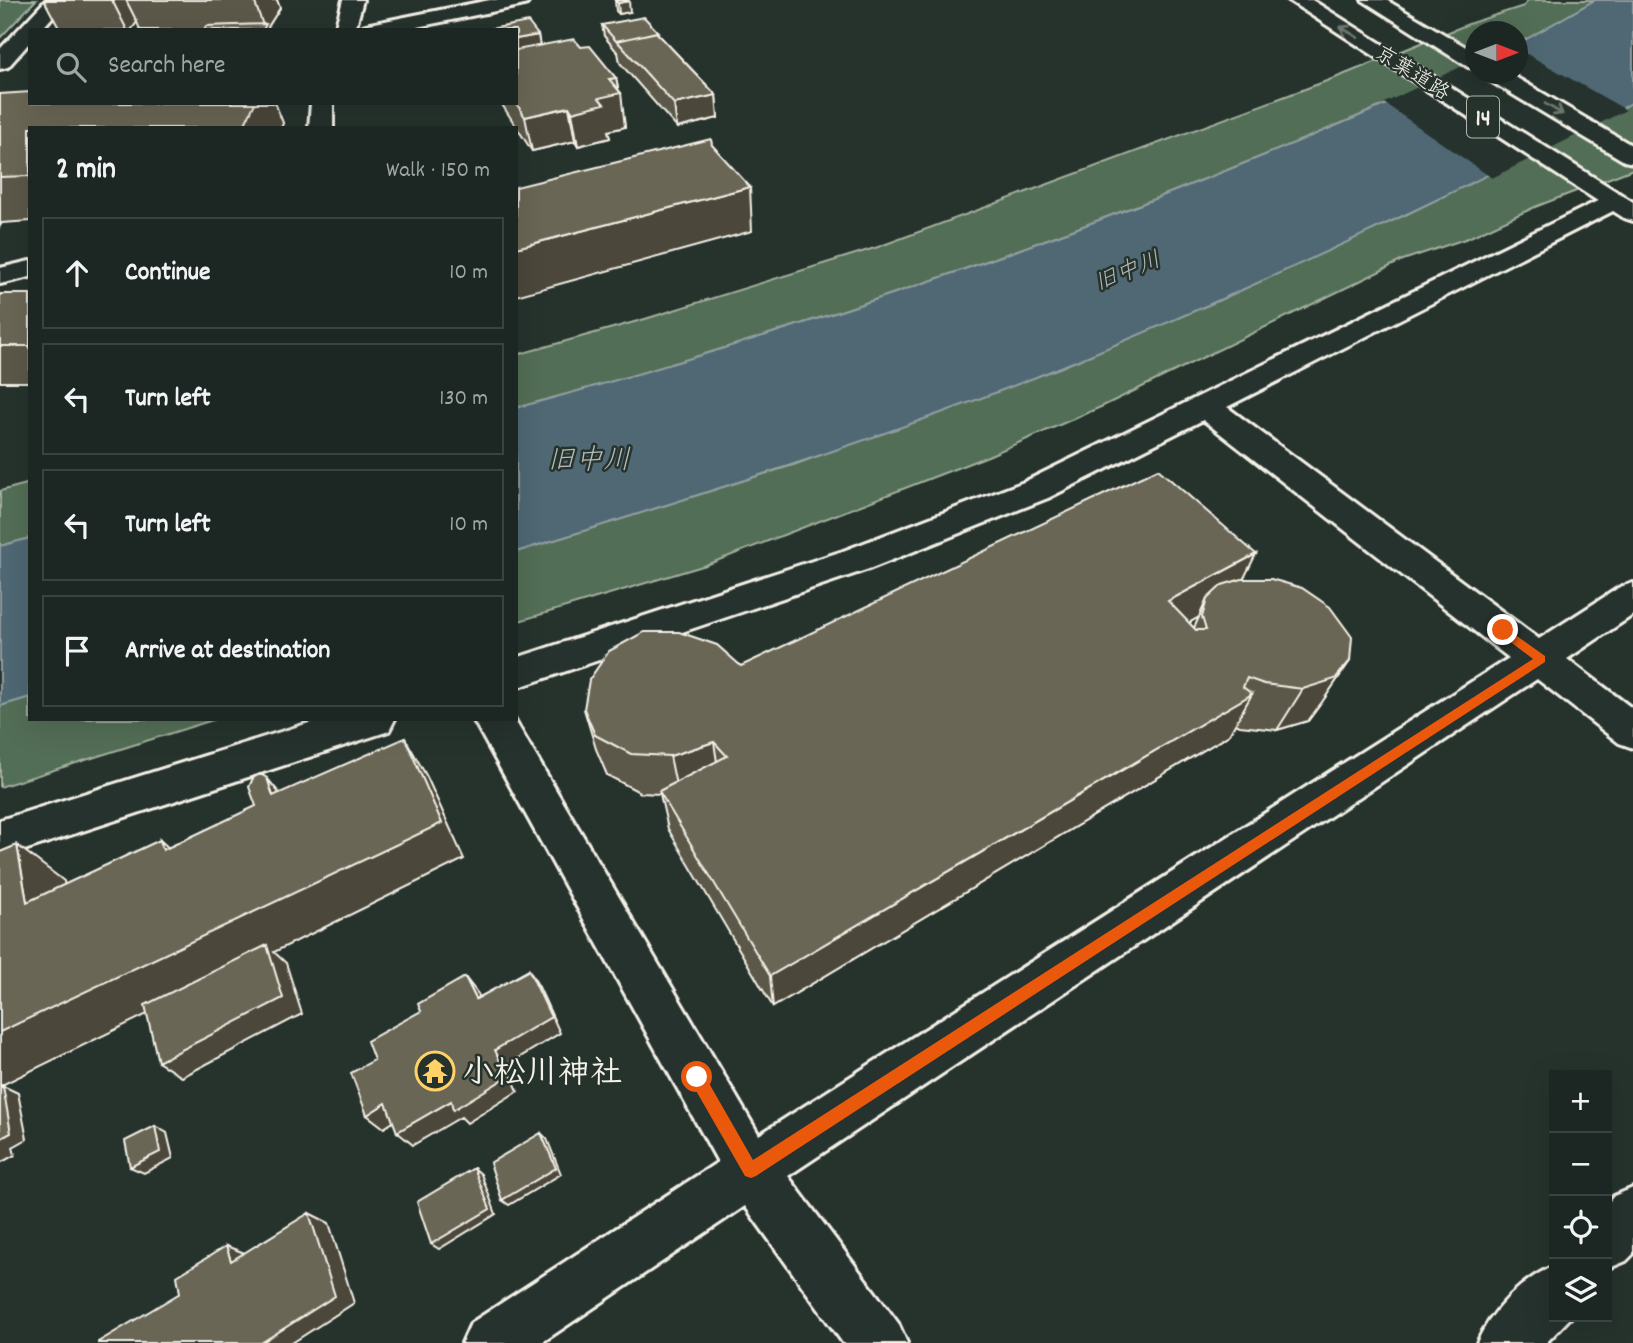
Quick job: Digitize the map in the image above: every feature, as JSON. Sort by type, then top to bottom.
[{"type":"main road","points":[[35,28],[57,0]]},
{"type":"main road","points":[[346,28],[353,0]]},
{"type":"main road","points":[[380,28],[520,0]]},
{"type":"main road","name":"京葉道路","points":[[1298,0],[1624,207]]},
{"type":"main road","name":"京葉道路","points":[[1372,0],[1465,56]]},
{"type":"main road","points":[[0,62],[23,43]]},
{"type":"main road","name":"14","points":[[1512,84],[1623,150]]},
{"type":"main road","points":[[321,126],[322,105]]},
{"type":"main road","points":[[518,672],[856,561],[1036,490],[1205,406],[1624,207]]},
{"type":"main road","points":[[0,276],[28,269]]},
{"type":"main road","points":[[1205,406],[1633,731]]},
{"type":"main road","points":[[491,1343],[751,1170],[1633,597]]},
{"type":"main road","points":[[0,839],[369,721]]},
{"type":"main road","points":[[494,721],[751,1170],[878,1343]]},
{"type":"main road","points":[[1612,1237],[1633,1215]]},
{"type":"main road","points":[[1506,1343],[1549,1299]]},
{"type":"green space","points":[[0,0],[36,0],[0,38]]},
{"type":"green space","points":[[1528,0],[1595,0],[1528,38],[1528,21],[1477,21],[1524,6]]},
{"type":"green space","points":[[1465,25],[1465,69],[1269,153],[1144,203],[911,288],[755,339],[518,407],[518,354],[645,319],[878,247],[1340,76]]},
{"type":"green space","points":[[1633,102],[1633,169],[1535,207],[1468,238],[1403,260],[1103,406],[988,456],[706,565],[518,621],[518,551],[796,464],[1059,368],[1215,302],[1407,214]]},
{"type":"green space","points":[[28,484],[28,539],[0,546],[0,491]]},
{"type":"green space","points":[[28,698],[28,721],[210,721],[0,787],[0,706]]},
{"type":"water","name":"旧中川","points":[[1595,0],[1633,0],[1633,102],[1483,178],[1203,307],[994,393],[859,442],[518,551],[518,407],[755,339],[911,288],[1144,203],[1393,101],[1465,69],[1465,84],[1528,84],[1528,38]]},
{"type":"water","points":[[28,539],[28,698],[0,706],[0,546]]},
{"type":"pier","points":[[1528,55],[1626,110],[1492,178],[1384,103],[1465,65],[1465,84],[1528,84]]},
{"type":"building","points":[[644,17],[658,32],[616,41],[602,25]]},
{"type":"building","points":[[528,22],[538,35],[518,39],[518,28],[496,28]]},
{"type":"building","points":[[266,24],[264,28],[205,28]]},
{"type":"building","points":[[656,32],[716,95],[674,104],[617,41]]},
{"type":"building","points":[[574,39],[581,47],[590,46],[616,78],[609,79],[621,93],[599,98],[604,104],[572,112],[569,107],[525,117],[517,105],[518,50]]},
{"type":"building","points":[[28,92],[28,105],[254,105],[244,126],[28,126],[28,176],[0,177],[0,94]]},
{"type":"building","points":[[711,139],[712,145],[750,187],[518,247],[518,187]]},
{"type":"building","points":[[0,294],[28,294],[28,346],[0,346]]},
{"type":"building","points":[[1158,469],[1256,554],[1168,601],[1196,630],[1206,630],[1202,617],[1207,599],[1222,585],[1242,579],[1271,579],[1302,588],[1330,607],[1352,637],[1350,661],[1335,679],[1303,689],[1264,684],[1247,678],[1243,687],[1252,694],[770,976],[659,791],[727,756],[714,742],[670,756],[631,754],[595,735],[584,709],[589,680],[609,651],[644,632],[679,632],[717,645],[741,666]]},
{"type":"building","points":[[405,738],[442,823],[0,1032],[0,852],[17,845],[27,902],[160,840],[163,850],[256,806],[249,787],[253,778],[260,774],[267,778],[273,796]]},
{"type":"building","points":[[267,945],[283,998],[158,1062],[145,1005]]},
{"type":"building","points":[[529,970],[551,1017],[495,1050],[507,1077],[453,1110],[451,1101],[397,1132],[386,1103],[367,1115],[351,1073],[374,1060],[367,1041],[421,1011],[418,1004],[465,977],[476,999]]},
{"type":"building","points":[[3,1086],[11,1133],[0,1139],[0,1088]]},
{"type":"building","points":[[155,1126],[160,1152],[130,1167],[125,1141]]},
{"type":"building","points":[[541,1133],[556,1168],[502,1200],[490,1163]]},
{"type":"building","points":[[474,1168],[490,1209],[431,1244],[417,1202]]},
{"type":"building","points":[[309,1213],[335,1296],[261,1343],[98,1343],[180,1293],[177,1276],[226,1246],[231,1261]]},
{"type":"place","name":"小松川神社","points":[[435,1071]]},
{"type":"route","points":[[697,1077],[751,1170],[1541,659],[1503,630]]}]
